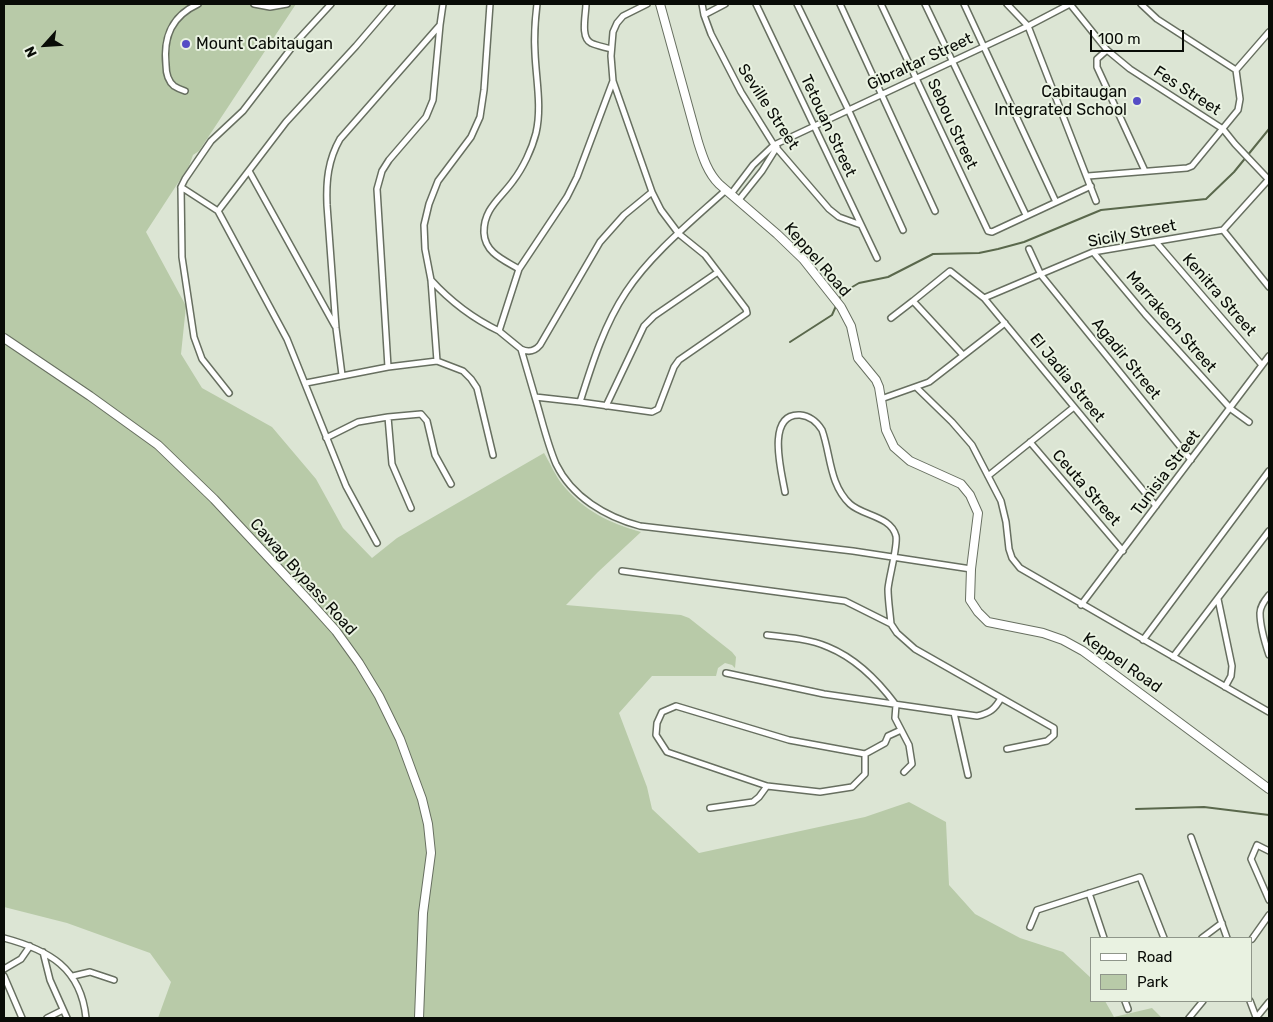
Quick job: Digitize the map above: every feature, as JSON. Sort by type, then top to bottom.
[{"type":"street","points":[[185,91],[174,86],[170,80],[166,71],[164,51],[172,26],[188,9],[198,4]]},
{"type":"street","points":[[254,4],[270,7],[287,4]]},
{"type":"street","points":[[229,393],[202,359],[194,338],[182,256],[181,187],[211,141],[247,106],[296,42],[331,4]]},
{"type":"street","points":[[218,210],[286,122],[392,4]]},
{"type":"street","points":[[388,367],[377,188],[385,166],[426,116],[433,100],[443,4]]},
{"type":"street","points":[[437,362],[431,280],[424,238],[427,213],[438,182],[471,137],[480,117],[484,90],[490,4]]},
{"type":"street","points":[[519,269],[492,252],[484,234],[484,225],[491,206],[517,176],[536,133],[538,110],[534,52],[537,4]]},
{"type":"street","points":[[586,4],[586,38],[591,43],[611,49]]},
{"type":"street","points":[[535,398],[655,412],[674,367],[679,360],[747,313],[746,309],[705,255],[679,234],[661,210],[652,192],[613,81],[611,49],[616,23],[623,16],[647,4]]},
{"type":"street","name":"Keppel Road","points":[[660,4],[701,153],[712,176],[803,259],[835,298],[851,326],[858,358],[876,380],[888,436],[898,452],[910,461],[961,484],[970,495],[978,513],[971,569],[970,600],[978,612],[988,622],[1043,633],[1063,640],[1083,651],[1269,789]]},
{"type":"street","name":"Seville Street","points":[[702,4],[704,16],[718,49],[734,80],[775,146],[829,209],[839,217],[861,225]]},
{"type":"street","points":[[704,16],[725,4]]},
{"type":"street","name":"Tetouan Street","points":[[756,4],[877,258]]},
{"type":"street","points":[[797,4],[848,109],[903,230]]},
{"type":"street","points":[[840,4],[935,211]]},
{"type":"street","name":"Sebou Street","points":[[881,4],[917,77],[986,229],[992,232],[1026,216]]},
{"type":"street","points":[[925,4],[1026,216],[1091,186]]},
{"type":"street","points":[[964,4],[1056,202]]},
{"type":"street","points":[[1007,4],[1028,26],[1088,176],[1096,201]]},
{"type":"street","name":"Gibraltar Street","points":[[580,402],[598,347],[614,312],[637,277],[679,234],[728,192],[753,165],[775,146],[848,109],[1028,26],[1070,4]]},
{"type":"street","name":"Fes Street","points":[[1070,4],[1107,50],[1130,69],[1223,129],[1269,179]]},
{"type":"street","points":[[1142,4],[1157,19],[1236,70]]},
{"type":"street","points":[[342,375],[336,328],[326,185],[333,151],[340,139],[440,25]]},
{"type":"street","points":[[1088,176],[1191,167],[1238,110],[1240,99],[1236,70],[1269,32]]},
{"type":"street","points":[[1107,50],[1097,60],[1097,67],[1144,171]]},
{"type":"street","points":[[499,331],[519,269],[567,198],[577,177],[613,81]]},
{"type":"street","points":[[738,200],[762,171],[775,146]]},
{"type":"street","points":[[249,171],[336,328]]},
{"type":"street","points":[[1269,179],[1223,230],[1269,287]]},
{"type":"street","points":[[181,187],[218,210],[280,325],[306,383],[346,486],[377,543]]},
{"type":"street","points":[[431,280],[462,310],[499,331],[521,349],[530,351],[538,348],[600,242],[624,215],[652,192]]},
{"type":"street","name":"Sicily Street","points":[[984,298],[1094,252],[1223,230]]},
{"type":"street","name":"Kenitra Street","points":[[1156,242],[1262,365]]},
{"type":"street","name":"Agadir Street","points":[[1029,249],[1041,275],[1191,460]]},
{"type":"street","name":"Marrakech Street","points":[[1094,252],[1145,314],[1231,408],[1249,422]]},
{"type":"street","points":[[606,406],[644,326],[654,316],[718,272]]},
{"type":"street","name":"El Jadia Street","points":[[913,301],[947,273],[952,272],[984,298],[1156,506]]},
{"type":"street","points":[[891,318],[913,301],[963,354]]},
{"type":"street","points":[[881,398],[916,387],[938,375],[1005,323]]},
{"type":"street","name":"Cawag Bypass Road","points":[[4,338],[158,445],[214,499],[310,602],[336,631],[359,663],[379,696],[400,739],[422,799],[428,824],[431,853],[423,913],[418,1018]]},
{"type":"street","points":[[521,349],[557,466],[580,495],[594,507],[622,521],[640,526],[843,549],[971,569]]},
{"type":"street","name":"Tunisia Street","points":[[1081,605],[1269,356]]},
{"type":"street","points":[[306,383],[388,367],[437,362],[463,371],[477,388],[493,455]]},
{"type":"street","points":[[916,387],[952,422],[972,445],[1001,501],[1009,549],[1012,558],[1020,568],[1027,574],[1269,712]]},
{"type":"street","points":[[988,476],[1074,406]]},
{"type":"street","points":[[326,438],[358,422],[421,414],[428,425],[438,463],[451,484]]},
{"type":"street","points":[[785,492],[778,449],[779,432],[785,422],[792,417],[799,415],[809,417],[822,430],[833,478],[842,495],[852,505],[892,527],[896,537],[888,590],[890,624]]},
{"type":"street","points":[[388,417],[392,464],[411,508]]},
{"type":"street","name":"Ceuta Street","points":[[1030,442],[1123,551]]},
{"type":"street","points":[[1142,640],[1269,471]]},
{"type":"street","points":[[1173,657],[1269,531]]},
{"type":"street","points":[[622,571],[845,601],[890,624],[915,649],[1054,728],[1054,735],[1047,741],[1007,749]]},
{"type":"street","points":[[1269,595],[1262,606],[1260,614],[1269,655]]},
{"type":"street","points":[[1218,599],[1232,666],[1231,676],[1225,687]]},
{"type":"street","points":[[767,635],[826,646],[862,669],[885,690],[896,705],[895,718],[909,745],[912,764],[904,772]]},
{"type":"street","points":[[726,673],[824,694],[977,716],[989,714],[1002,698]]},
{"type":"street","points":[[865,754],[865,774],[852,788],[820,792],[767,786],[667,752],[656,735],[657,723],[662,712],[676,706],[789,740],[865,754],[885,743],[888,736],[901,730]]},
{"type":"street","points":[[954,713],[968,775]]},
{"type":"street","points":[[710,808],[753,802],[767,786]]},
{"type":"street","points":[[1191,838],[1227,937]]},
{"type":"street","points":[[1269,851],[1257,845],[1251,859],[1269,900]]},
{"type":"street","points":[[1030,927],[1037,910],[1140,877],[1164,937]]},
{"type":"street","points":[[1089,893],[1104,937]]},
{"type":"street","points":[[1253,938],[1269,914]]},
{"type":"street","points":[[1203,937],[1222,922]]},
{"type":"street","points":[[4,938],[30,946],[61,963],[73,976],[82,995],[86,1018]]},
{"type":"street","points":[[4,968],[21,959],[30,946]]},
{"type":"street","points":[[43,952],[50,980],[67,1018]]},
{"type":"street","points":[[73,976],[90,972],[114,980]]},
{"type":"street","points":[[4,976],[22,1018]]},
{"type":"street","points":[[1125,1002],[1128,1009]]},
{"type":"street","points":[[1189,1018],[1202,1002]]},
{"type":"street","points":[[1250,1002],[1256,1018]]},
{"type":"street","points":[[1256,1018],[1269,1002]]},
{"type":"street","points":[[47,1018],[63,1010]]},
{"type":"green space","points":[[4,4],[296,4],[199,151],[193,155],[189,166],[146,232],[186,306],[181,354],[202,388],[272,427],[316,479],[343,528],[372,558],[397,538],[544,453],[559,480],[579,502],[608,520],[641,532],[566,605],[681,615],[689,618],[736,657],[735,668],[725,663],[718,668],[716,676],[652,676],[619,713],[647,787],[652,809],[699,853],[865,817],[909,802],[946,822],[949,885],[975,914],[1020,938],[1063,952],[1090,977],[1090,1002],[1106,1002],[1114,1017],[1152,1008],[1162,1018],[158,1018],[171,982],[150,953],[67,923],[4,907]]},
{"type":"waterway","points":[[839,300],[842,293],[859,283],[888,277],[933,254],[979,253],[998,249],[1024,242],[1101,210],[1206,199],[1234,172],[1269,129]]},
{"type":"waterway","points":[[790,342],[832,315],[836,306]]},
{"type":"waterway","points":[[1136,809],[1204,807],[1269,815]]},
{"type":"place","name":"Mount Cabitaugan","points":[[186,44]]},
{"type":"place","name":"Cabitaugan Integrated School","points":[[1137,101]]}]
